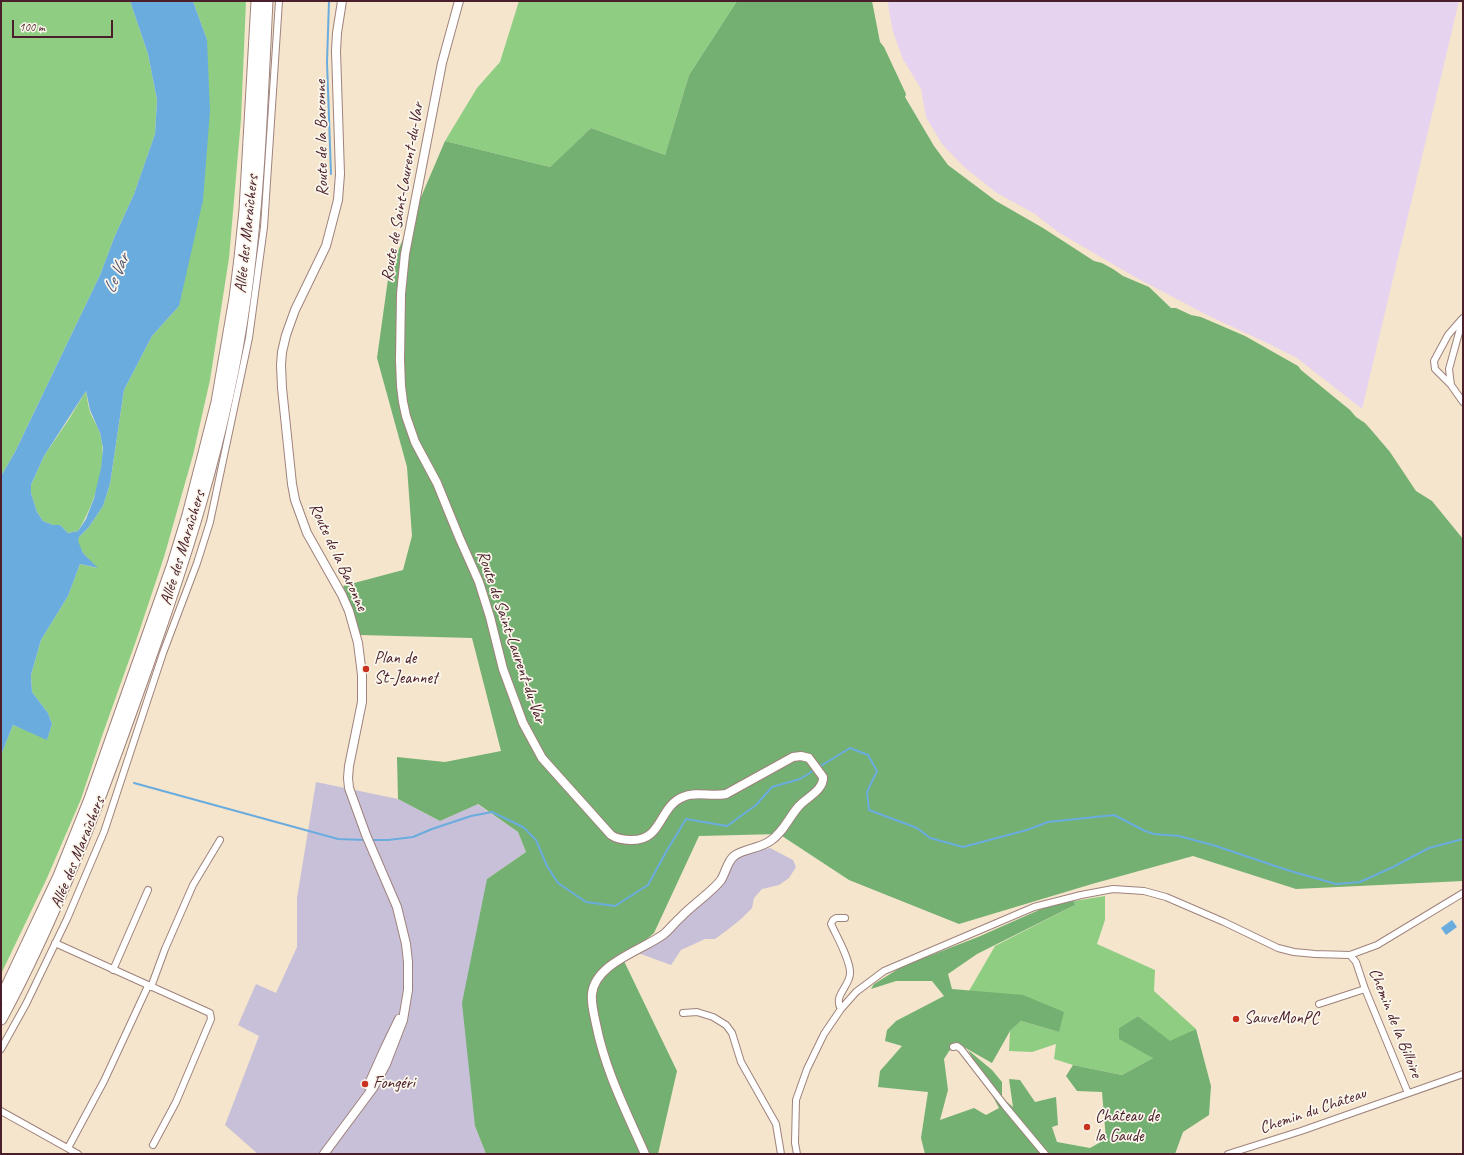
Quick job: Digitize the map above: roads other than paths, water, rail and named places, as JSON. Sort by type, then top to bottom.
[{"type":"highway","points":[[1,999],[59,876],[90,799],[173,564],[203,457],[217,402],[235,298],[240,258],[246,196],[257,1]]},
{"type":"highway","points":[[1,1019],[13,997],[68,880],[99,801],[182,567],[213,460],[228,397],[245,299],[259,155],[267,1]]},
{"type":"street","name":"Allée des Maraîchers","points":[[1,1050],[26,1004],[55,943],[104,832],[163,653],[197,562],[210,522],[249,338],[264,227],[279,1]]},
{"type":"street","name":"Route de la Baronne","points":[[324,1154],[361,1104],[405,1005],[408,990],[408,962],[405,938],[397,907],[366,835],[353,800],[348,778],[362,702],[363,687],[361,658],[354,628],[342,595],[311,540],[300,516],[295,500],[289,459],[281,365],[284,343],[290,324],[326,246],[338,200],[340,174],[336,75],[337,39],[342,1]]},
{"type":"street","name":"Route de Saint-Laurent-du-Var","points":[[459,1],[442,62],[405,254],[401,294],[401,386],[406,416],[415,442],[437,483],[479,582],[503,669],[523,723],[542,758],[555,773],[611,835],[616,838],[626,840],[641,840],[652,834],[668,809],[676,800],[692,794],[714,796],[726,794],[738,789],[786,760],[800,756],[809,758],[822,774],[823,780],[820,787],[799,806],[776,836],[761,847],[742,852],[734,857],[720,881],[680,917],[664,934],[618,959],[602,974],[595,984],[592,994],[593,1009],[609,1074],[645,1154]]},
{"type":"street","points":[[1451,385],[1449,369],[1463,318]]},
{"type":"street","points":[[1463,318],[1448,335],[1434,361],[1436,369],[1451,385],[1463,402]]},
{"type":"street","points":[[68,1148],[104,1081],[150,986],[193,885],[220,840]]},
{"type":"street","points":[[797,1154],[795,1143],[796,1100],[807,1069],[824,1034],[841,1009],[856,992],[884,971],[898,964],[1034,907],[1081,895],[1113,889],[1144,891],[1166,897],[1224,922],[1278,948],[1294,952],[1316,954],[1350,954],[1378,945],[1463,892]]},
{"type":"street","points":[[113,970],[148,890]]},
{"type":"street","points":[[841,1009],[838,1004],[839,998],[850,975],[850,966],[831,924],[836,918],[845,918]]},
{"type":"street","points":[[55,943],[210,1013],[211,1019],[176,1102],[153,1145]]},
{"type":"street","name":"Chemin de la Billoire","points":[[1350,954],[1356,962],[1365,989],[1408,1093],[1463,1074]]},
{"type":"street","points":[[1319,1004],[1365,989]]},
{"type":"street","points":[[683,1013],[697,1012],[713,1017],[726,1025],[732,1033],[741,1062],[776,1124],[780,1154]]},
{"type":"street","points":[[953,1047],[957,1046],[962,1049],[1005,1106],[1045,1154]]},
{"type":"street","name":"Chemin du Château","points":[[1228,1154],[1301,1131],[1408,1093]]},
{"type":"street","points":[[1,1111],[78,1154]]},
{"type":"water","name":"Le Var","points":[[130,1],[193,1],[207,40],[210,111],[203,200],[179,306],[152,336],[124,390],[110,484],[103,506],[89,527],[79,537],[78,541],[83,553],[98,568],[80,564],[68,596],[41,640],[31,675],[32,692],[48,713],[52,724],[47,740],[13,725],[1,755],[1,476],[15,452],[100,275],[114,238],[134,194],[155,134],[157,100],[148,54]],"holes":[[[86,391],[90,410],[100,433],[103,448],[101,468],[94,498],[86,519],[78,531],[68,533],[60,525],[53,525],[43,521],[37,512],[31,493],[31,485],[44,456]]]},
{"type":"water","points":[[1452,920],[1457,927],[1446,935],[1441,928]]},
{"type":"waterway","points":[[329,1],[327,62],[331,174]]},
{"type":"waterway","points":[[819,767],[850,748],[868,755],[877,771],[867,792],[869,810],[917,828],[930,838],[963,847],[1027,830],[1048,822],[1114,815],[1154,834],[1179,836],[1216,846],[1287,870],[1336,884],[1360,882],[1429,848],[1463,839]]},
{"type":"waterway","points":[[370,840],[388,840],[413,837],[471,816],[492,812],[523,827],[536,840],[547,866],[558,883],[586,902],[615,906],[648,885],[686,819],[727,826],[756,805],[772,787],[800,779],[816,769]]},
{"type":"waterway","points":[[134,783],[338,839],[366,840]]},
{"type":"place","name":"Plan de St-Jeannet","points":[[366,669]]},
{"type":"place","name":"SauveMonPC","points":[[1236,1019]]},
{"type":"place","name":"Fongéri","points":[[365,1084]]},
{"type":"place","name":"Château de la Gaude","points":[[1087,1127]]}]
